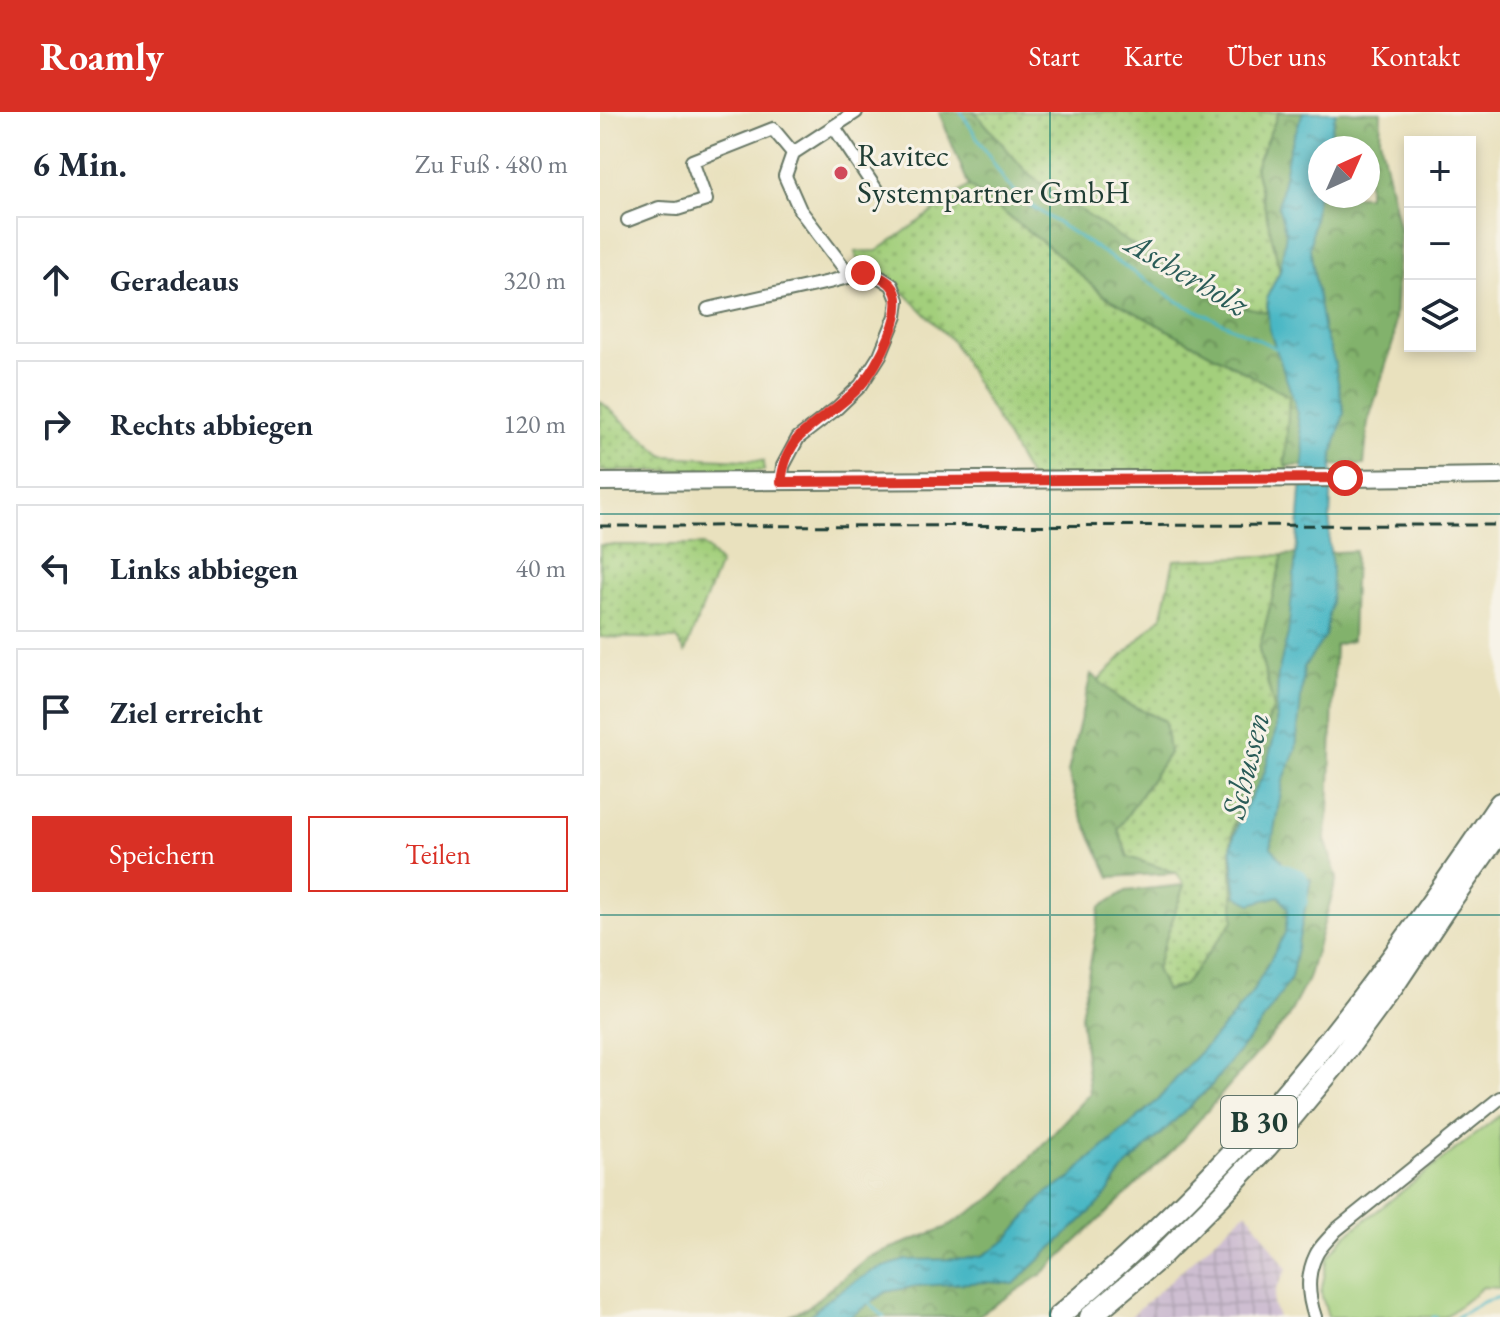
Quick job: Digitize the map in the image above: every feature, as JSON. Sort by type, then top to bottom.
[{"type":"highway","name":"B 30","points":[[1058,1317],[1140,1245],[1260,1121],[1380,974],[1500,803]]},
{"type":"highway","name":"B 30","points":[[1090,1317],[1156,1261],[1267,1147],[1356,1038],[1500,831]]},
{"type":"street","points":[[851,277],[800,210],[785,176],[793,153],[856,112]]},
{"type":"street","points":[[834,127],[877,191]]},
{"type":"street","points":[[628,220],[659,208],[677,209],[706,200],[692,161],[773,129],[793,153]]},
{"type":"street","points":[[708,309],[863,273],[892,285],[898,300],[896,316],[880,355],[861,385],[798,438],[783,466],[781,482]]},
{"type":"street","points":[[600,482],[1500,476]]},
{"type":"street","points":[[1315,1317],[1308,1296],[1310,1273],[1316,1254],[1336,1230],[1500,1098]]},
{"type":"shaded area","points":[[1247,1211],[1287,1269],[1276,1289],[1273,1304],[1278,1317],[1130,1317]]},
{"type":"green space","points":[[939,112],[975,112],[1029,175],[1121,238],[1232,304],[1267,312],[1267,297],[1280,271],[1255,167],[1279,112],[1381,112],[1380,138],[1400,232],[1394,339],[1368,422],[1364,465],[1285,466],[1289,396],[1103,295],[1049,247],[969,186]]},
{"type":"green space","points":[[975,112],[1279,112],[1255,167],[1280,271],[1267,297],[1268,313],[1232,304],[1121,238],[1028,175]]},
{"type":"green space","points":[[969,186],[1049,247],[1103,295],[1289,396],[1286,466],[1294,478],[1031,480],[953,342],[884,272],[859,265],[855,252],[877,251]]},
{"type":"green space","points":[[600,401],[664,456],[764,461],[764,471],[600,471]]},
{"type":"green space","points":[[600,545],[703,545],[720,563],[685,652],[677,639],[600,637]]},
{"type":"green space","points":[[1355,551],[1352,641],[1335,645],[1329,810],[1325,839],[1337,878],[1308,979],[1287,1019],[1174,1149],[1041,1275],[976,1317],[788,1317],[808,1307],[868,1257],[945,1228],[995,1196],[1090,1093],[1081,1016],[1100,907],[1126,891],[1184,885],[1156,969],[1166,991],[1184,985],[1234,920],[1231,846],[1238,793],[1274,707],[1259,650],[1283,555]]},
{"type":"green space","points":[[1283,555],[1259,650],[1274,707],[1238,793],[1231,846],[1234,920],[1184,985],[1165,992],[1156,969],[1184,885],[1177,873],[1128,857],[1118,829],[1169,753],[1165,721],[1123,701],[1098,681],[1162,616],[1174,560]]},
{"type":"green space","points":[[1091,674],[1123,702],[1165,721],[1169,753],[1118,829],[1128,857],[1177,873],[1110,877],[1079,810],[1068,772]]},
{"type":"green space","points":[[1500,1115],[1500,1288],[1483,1287],[1445,1317],[1328,1317],[1321,1293],[1328,1257],[1346,1235]]},
{"type":"water","points":[[1303,112],[1336,112],[1330,136],[1308,136],[1308,208],[1316,208],[1310,248],[1324,332],[1334,360],[1344,413],[1333,453],[1329,543],[1331,603],[1325,637],[1304,667],[1296,749],[1283,781],[1271,847],[1281,860],[1285,879],[1298,873],[1311,879],[1291,978],[1258,1028],[1211,1086],[1124,1169],[1102,1201],[1014,1284],[987,1282],[917,1286],[886,1292],[850,1317],[809,1317],[847,1286],[877,1269],[906,1260],[965,1259],[984,1255],[1007,1240],[1045,1194],[1070,1179],[1157,1101],[1253,991],[1285,933],[1288,909],[1279,896],[1251,904],[1237,896],[1231,846],[1241,815],[1264,774],[1276,730],[1278,673],[1288,634],[1297,544],[1304,451],[1295,404],[1269,329],[1267,297],[1280,271],[1286,233],[1278,206],[1289,150]]},
{"type":"waterway","name":"Ascherholz","points":[[961,112],[1006,183],[1030,205],[1179,302],[1278,349]]},
{"type":"waterway","name":"Schussen","points":[[1265,857],[1268,868],[1298,879],[1298,900]]},
{"type":"waterway","points":[[1456,1317],[1485,1301],[1500,1297]]},
{"type":"waterway","points":[[869,1303],[884,1317]]},
{"type":"railway","points":[[600,526],[1500,525]]},
{"type":"place","name":"Ravitec Systempartner GmbH","points":[[841,173]]},
{"type":"route","points":[[863,273],[892,285],[898,300],[896,316],[880,355],[861,385],[798,438],[783,466],[781,482],[1345,478]]}]
